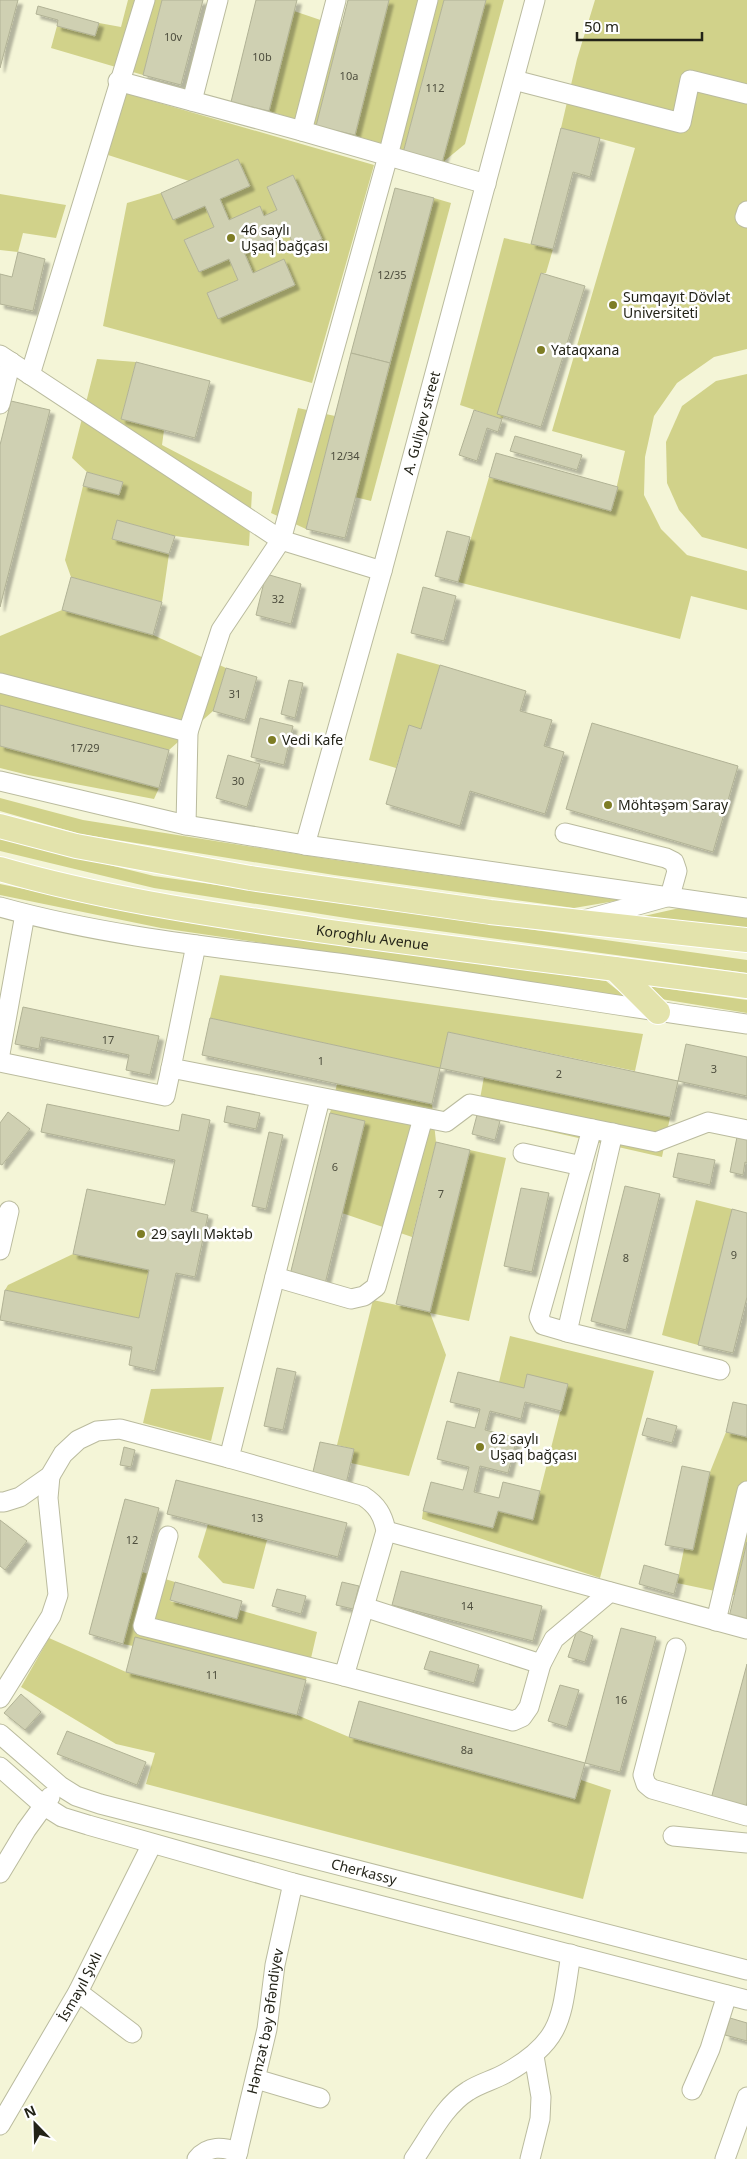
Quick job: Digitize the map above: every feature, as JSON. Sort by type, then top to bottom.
[{"type":"main road","points":[[0,826],[76,846],[250,878],[490,912],[747,940]]},
{"type":"main road","name":"Koroghlu Avenue","points":[[0,869],[50,883],[174,909],[392,940],[747,986]]},
{"type":"main road","points":[[615,969],[658,1012]]},
{"type":"street","points":[[30,375],[144,0]]},
{"type":"street","points":[[192,101],[218,0]]},
{"type":"street","points":[[302,131],[336,0]]},
{"type":"street","points":[[186,825],[188,732],[221,630],[281,540],[388,156],[428,0]]},
{"type":"street","name":"A. Guliyev street","points":[[305,845],[382,571],[535,0]]},
{"type":"street","points":[[514,80],[682,123],[690,80],[747,94]]},
{"type":"street","points":[[118,81],[486,184]]},
{"type":"street","points":[[747,211],[745,217],[747,218]]},
{"type":"street","points":[[0,404],[5,358],[281,540],[382,571]]},
{"type":"street","points":[[0,683],[188,732]]},
{"type":"street","points":[[0,781],[186,825],[305,845],[747,908]]},
{"type":"street","points":[[565,833],[666,858],[674,862],[677,871],[670,896]]},
{"type":"street","points":[[578,921],[670,896]]},
{"type":"street","points":[[0,907],[25,914],[161,940],[354,966],[747,1024]]},
{"type":"street","points":[[0,1054],[25,914]]},
{"type":"street","points":[[0,1062],[165,1096],[196,945]]},
{"type":"street","points":[[171,1068],[320,1099],[446,1122],[470,1104],[656,1142],[708,1122],[747,1130]]},
{"type":"street","points":[[229,1458],[320,1099]]},
{"type":"street","points":[[275,1277],[351,1299],[364,1296],[376,1287],[423,1118]]},
{"type":"street","points":[[592,1129],[539,1317],[542,1325],[720,1370]]},
{"type":"street","points":[[567,1332],[613,1133]]},
{"type":"street","points":[[523,1152],[582,1166]]},
{"type":"street","points":[[0,1250],[9,1211]]},
{"type":"street","points":[[0,1502],[20,1497],[50,1476],[63,1454],[78,1440],[97,1432],[120,1429],[363,1496],[375,1504],[384,1519],[386,1531],[344,1676]]},
{"type":"street","points":[[0,1698],[51,1616],[58,1595],[48,1498],[50,1476]]},
{"type":"street","points":[[716,1621],[747,1491]]},
{"type":"street","points":[[386,1531],[747,1629]]},
{"type":"street","points":[[168,1536],[143,1626],[344,1676],[513,1721],[522,1717],[529,1707],[541,1664],[554,1639],[610,1592]]},
{"type":"street","points":[[364,1607],[541,1664]]},
{"type":"street","points":[[676,1648],[643,1775],[646,1784],[652,1789],[747,1816]]},
{"type":"street","name":"Cherkassy","points":[[0,1734],[60,1786],[76,1796],[100,1804],[747,1970]]},
{"type":"street","points":[[0,1767],[43,1805],[62,1817],[293,1883],[747,2000]]},
{"type":"street","points":[[0,1873],[43,1805],[60,1786]]},
{"type":"street","points":[[673,1836],[747,1844]]},
{"type":"street","name":"İsmayıl Şıxlı","points":[[0,2126],[78,1992],[152,1844]]},
{"type":"street","name":"Həmzət bəy Əfəndiyev","points":[[237,2156],[267,2029],[281,1932],[293,1883]]},
{"type":"street","points":[[414,2159],[449,2107],[468,2091],[503,2075],[534,2056],[548,2043],[561,2016],[571,1954]]},
{"type":"street","points":[[78,1992],[132,2033]]},
{"type":"street","points":[[692,2090],[710,2048],[726,1995]]},
{"type":"street","points":[[530,2159],[540,2119],[541,2097],[534,2056]]},
{"type":"street","points":[[256,2079],[320,2098]]},
{"type":"street","points":[[725,2159],[747,2097]]},
{"type":"street","points":[[197,2159],[211,2149],[224,2147],[237,2156]]},
{"type":"green space","points":[[128,0],[162,0],[143,75],[51,48],[57,26],[95,36],[99,23],[121,27]]},
{"type":"green space","points":[[389,0],[444,0],[403,153],[355,135]]},
{"type":"green space","points":[[486,0],[504,0],[465,144],[442,163]]},
{"type":"green space","points":[[595,0],[747,0],[747,349],[714,357],[677,383],[654,416],[645,457],[644,495],[661,529],[687,555],[747,571],[747,610],[691,596],[680,639],[458,582],[489,477],[611,511],[625,451],[552,431],[635,148],[561,128],[577,59]]},
{"type":"green space","points":[[294,11],[341,27],[316,126],[269,111]]},
{"type":"green space","points":[[125,93],[374,165],[312,383],[103,326],[127,203],[161,193],[174,219],[205,206],[214,227],[184,240],[199,272],[229,259],[238,280],[207,293],[218,318],[253,273],[244,252],[274,239],[271,231],[285,225],[296,251],[322,239],[293,175],[267,187],[277,210],[264,216],[259,207],[229,220],[220,199],[250,186],[238,159],[189,181],[108,155]]},
{"type":"green space","points":[[0,194],[66,205],[56,238],[23,233],[18,252],[0,250]]},
{"type":"green space","points":[[434,198],[451,203],[371,501],[355,497]]},
{"type":"green space","points":[[504,238],[553,249],[546,273],[541,273],[498,413],[504,416],[502,419],[460,405]]},
{"type":"green space","points":[[97,359],[136,362],[121,419],[164,430],[162,445],[252,492],[249,546],[175,536],[117,520],[112,539],[169,554],[162,602],[71,577],[65,560],[83,486],[119,495],[123,482],[87,472],[72,458]]},
{"type":"green space","points":[[747,374],[747,549],[702,537],[679,510],[667,483],[666,442],[682,406],[716,381]]},
{"type":"green space","points":[[298,408],[335,416],[306,529],[271,513]]},
{"type":"green space","points":[[62,610],[153,635],[226,668],[213,711],[169,750],[0,705],[0,636]]},
{"type":"green space","points":[[397,653],[440,665],[421,729],[409,726],[396,768],[369,760]]},
{"type":"green space","points":[[0,746],[159,788],[154,799],[0,768]]},
{"type":"green space","points":[[0,798],[83,820],[329,859],[621,900],[574,908],[334,875],[80,834],[0,811]]},
{"type":"green space","points":[[0,838],[154,876],[747,960],[747,973],[359,920],[154,888],[0,851]]},
{"type":"green space","points":[[0,884],[190,923],[606,981],[626,997],[161,928],[0,895]]},
{"type":"green space","points":[[684,907],[747,915],[747,930],[644,916]]},
{"type":"green space","points":[[220,975],[643,1034],[635,1071],[448,1032],[440,1068],[210,1018]]},
{"type":"green space","points":[[641,985],[747,1000],[747,1013],[661,999]]},
{"type":"green space","points":[[484,1077],[670,1117],[662,1157],[477,1115]]},
{"type":"green space","points":[[337,1084],[432,1104],[436,1142],[412,1237],[342,1213],[364,1122],[330,1113]]},
{"type":"green space","points":[[470,1150],[506,1158],[469,1321],[430,1313],[446,1355],[409,1476],[351,1463],[354,1449],[337,1445],[373,1300],[430,1312]]},
{"type":"green space","points":[[696,1200],[732,1209],[698,1345],[662,1335]]},
{"type":"green space","points":[[73,1254],[149,1270],[139,1318],[5,1290],[8,1285]]},
{"type":"green space","points":[[510,1336],[654,1371],[600,1578],[422,1519],[423,1511],[493,1528],[498,1511],[533,1519],[567,1385],[527,1375],[524,1388],[499,1382]]},
{"type":"green space","points":[[224,1387],[211,1441],[143,1423],[151,1389]]},
{"type":"green space","points":[[726,1432],[747,1437],[747,1542],[734,1595],[677,1583],[684,1549],[693,1550],[710,1472]]},
{"type":"green space","points":[[208,1524],[267,1540],[254,1589],[223,1583],[198,1557]]},
{"type":"green space","points":[[142,1572],[175,1582],[170,1601],[236,1619],[239,1610],[317,1632],[306,1680],[123,1644]]},
{"type":"green space","points":[[49,1638],[126,1672],[297,1715],[349,1737],[575,1799],[581,1780],[611,1790],[583,1899],[146,1784],[155,1753],[116,1744],[21,1687]]},
{"type":"building","points":[[0,0],[18,0],[0,68]]},
{"type":"building","points":[[162,0],[203,0],[181,85],[143,75]]},
{"type":"building","points":[[256,0],[297,0],[269,111],[231,102]]},
{"type":"building","points":[[348,0],[389,0],[355,135],[316,126]]},
{"type":"building","points":[[444,0],[486,0],[442,163],[403,153]]},
{"type":"building","points":[[38,6],[99,23],[95,36],[57,26],[58,20],[36,14]]},
{"type":"building","points":[[561,128],[600,138],[590,177],[573,172],[553,249],[531,244]]},
{"type":"building","name":"46 saylı Uşaq bağçası","points":[[238,159],[250,186],[220,199],[229,220],[260,206],[264,216],[277,210],[267,187],[293,175],[322,239],[296,251],[285,225],[271,231],[274,239],[244,252],[253,273],[284,259],[295,285],[218,319],[207,293],[238,280],[229,259],[199,272],[184,240],[214,227],[205,206],[173,220],[161,193]]},
{"type":"building","points":[[395,188],[434,198],[390,363],[351,353]]},
{"type":"building","points":[[18,252],[45,259],[33,311],[0,304],[0,274],[12,277]]},
{"type":"building","name":"Yataqxana","points":[[541,273],[585,286],[541,427],[497,414]]},
{"type":"building","points":[[351,353],[390,363],[345,538],[306,529]]},
{"type":"building","points":[[136,362],[210,381],[195,438],[121,419]]},
{"type":"building","points":[[11,401],[50,410],[0,607],[0,445]]},
{"type":"building","points":[[474,410],[502,419],[498,432],[487,428],[477,461],[459,455]]},
{"type":"building","points":[[515,436],[582,455],[577,470],[510,451]]},
{"type":"building","points":[[496,453],[618,487],[611,511],[489,477]]},
{"type":"building","points":[[87,472],[123,482],[119,495],[83,486]]},
{"type":"building","points":[[117,520],[175,536],[169,554],[112,539]]},
{"type":"building","points":[[447,531],[470,537],[458,582],[435,576]]},
{"type":"building","points":[[266,574],[301,584],[291,624],[256,615]]},
{"type":"building","points":[[71,577],[162,602],[153,635],[62,610]]},
{"type":"building","points":[[423,587],[456,596],[444,641],[411,633]]},
{"type":"building","points":[[440,665],[526,691],[520,711],[552,720],[544,746],[564,752],[545,814],[470,791],[460,826],[386,804],[409,725],[421,729]]},
{"type":"building","points":[[226,668],[257,677],[245,720],[213,711]]},
{"type":"building","points":[[289,680],[303,683],[295,718],[281,714]]},
{"type":"building","points":[[0,705],[169,750],[159,788],[0,746]]},
{"type":"building","points":[[260,718],[293,726],[284,765],[251,757]]},
{"type":"building","points":[[592,723],[738,766],[713,852],[566,809]]},
{"type":"building","points":[[228,755],[260,764],[247,807],[216,798]]},
{"type":"building","points":[[23,1007],[159,1036],[150,1075],[126,1070],[129,1055],[41,1037],[39,1049],[15,1044]]},
{"type":"building","points":[[210,1018],[440,1068],[432,1104],[202,1055]]},
{"type":"building","points":[[448,1032],[678,1081],[670,1117],[440,1068]]},
{"type":"building","points":[[686,1044],[747,1057],[747,1096],[678,1081]]},
{"type":"building","name":"29 saylı Məktəb","points":[[47,1104],[179,1131],[182,1114],[210,1120],[191,1211],[208,1215],[195,1277],[176,1273],[155,1371],[129,1365],[132,1347],[0,1320],[5,1290],[139,1318],[149,1270],[73,1254],[87,1189],[165,1205],[175,1160],[41,1132]]},
{"type":"building","points":[[227,1106],[260,1113],[256,1129],[224,1122]]},
{"type":"building","points":[[8,1112],[30,1129],[2,1165],[0,1164],[0,1123]]},
{"type":"building","points":[[330,1113],[365,1121],[325,1284],[290,1275]]},
{"type":"building","points":[[477,1115],[500,1121],[495,1140],[472,1134]]},
{"type":"building","points":[[269,1132],[283,1135],[266,1209],[252,1206]]},
{"type":"building","points":[[737,1137],[747,1139],[747,1163],[745,1162],[743,1175],[730,1172]]},
{"type":"building","points":[[436,1142],[470,1150],[430,1312],[396,1304]]},
{"type":"building","points":[[678,1153],[715,1160],[710,1185],[673,1177]]},
{"type":"building","points":[[625,1186],[660,1194],[626,1330],[591,1321]]},
{"type":"building","points":[[521,1188],[549,1193],[532,1272],[504,1266]]},
{"type":"building","points":[[732,1209],[747,1213],[747,1297],[733,1353],[698,1345]]},
{"type":"building","points":[[277,1368],[296,1372],[283,1430],[264,1426]]},
{"type":"building","name":"62 saylı Uşaq bağçası","points":[[458,1372],[524,1388],[527,1374],[568,1384],[561,1411],[525,1402],[521,1419],[490,1411],[485,1430],[517,1438],[508,1473],[480,1466],[474,1492],[499,1498],[503,1482],[540,1491],[533,1520],[498,1511],[493,1528],[423,1511],[431,1482],[463,1490],[469,1467],[437,1459],[447,1421],[475,1428],[480,1409],[450,1402]]},
{"type":"building","points":[[733,1402],[747,1405],[747,1437],[726,1432]]},
{"type":"building","points":[[647,1418],[677,1426],[672,1443],[642,1435]]},
{"type":"building","points":[[320,1442],[354,1449],[346,1484],[312,1476]]},
{"type":"building","points":[[124,1447],[135,1450],[131,1467],[120,1465]]},
{"type":"building","points":[[682,1466],[710,1472],[693,1550],[665,1545]]},
{"type":"building","points":[[176,1480],[347,1523],[338,1557],[167,1514]]},
{"type":"building","points":[[125,1499],[159,1508],[123,1644],[89,1634]]},
{"type":"building","points":[[0,1520],[27,1541],[5,1570],[0,1566]]},
{"type":"building","points":[[747,1542],[747,1621],[729,1617]]},
{"type":"building","points":[[644,1565],[679,1575],[674,1594],[639,1584]]},
{"type":"building","points":[[401,1571],[542,1606],[533,1641],[392,1605]]},
{"type":"building","points":[[175,1582],[242,1601],[237,1619],[170,1600]]},
{"type":"building","points":[[342,1582],[359,1586],[353,1609],[336,1605]]},
{"type":"building","points":[[277,1589],[306,1596],[301,1614],[272,1606]]},
{"type":"building","points":[[621,1628],[656,1637],[620,1772],[585,1763]]},
{"type":"building","points":[[577,1630],[593,1636],[585,1662],[568,1657]]},
{"type":"building","points":[[135,1637],[306,1680],[297,1715],[126,1672]]},
{"type":"building","points":[[430,1651],[479,1665],[474,1683],[424,1669]]},
{"type":"building","points":[[747,1664],[747,1802],[746,1808],[711,1799]]},
{"type":"building","points":[[560,1685],[579,1690],[567,1727],[548,1721]]},
{"type":"building","points":[[21,1694],[41,1712],[25,1730],[4,1713]]},
{"type":"building","points":[[359,1701],[585,1763],[575,1799],[349,1737]]},
{"type":"building","points":[[67,1731],[146,1762],[137,1785],[57,1754]]},
{"type":"building","points":[[730,2018],[747,2023],[747,2041],[725,2035]]},
{"type":"place","name":"46 saylı Uşaq bağçası","points":[[231,238]]},
{"type":"place","name":"Sumqayıt Dövlət Universiteti","points":[[613,305]]},
{"type":"place","name":"Yataqxana","points":[[541,350]]},
{"type":"place","name":"Vedi Kafe","points":[[272,740]]},
{"type":"place","name":"Möhtəşəm Saray","points":[[608,805]]},
{"type":"place","name":"29 saylı Məktəb","points":[[141,1234]]},
{"type":"place","name":"62 saylı Uşaq bağçası","points":[[480,1447]]}]
